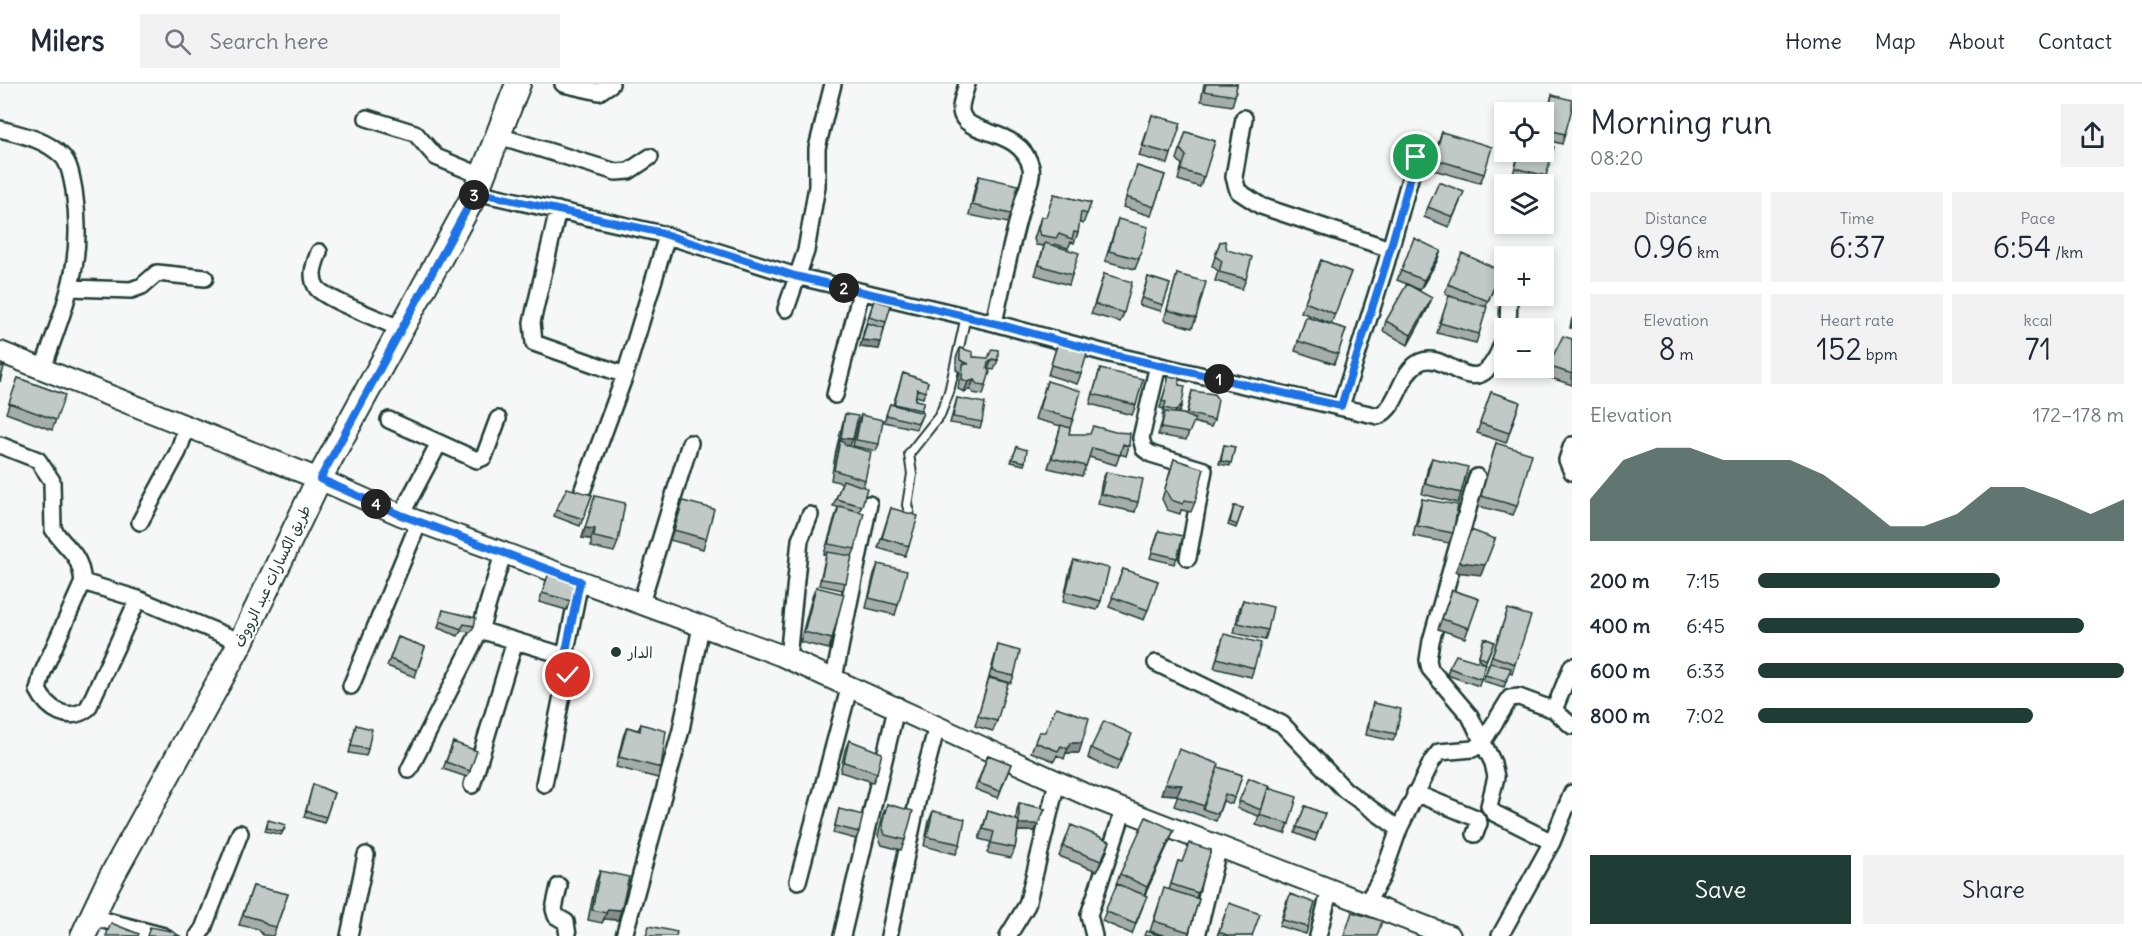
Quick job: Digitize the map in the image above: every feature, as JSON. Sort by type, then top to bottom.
[{"type":"main road","name":"طريق الكسارات عبد الرووف","points":[[87,927],[241,642],[320,479],[479,184],[518,84]]},
{"type":"street","points":[[563,84],[599,92],[611,84]]},
{"type":"street","points":[[786,309],[795,276],[806,251],[813,217],[817,148],[833,84]]},
{"type":"street","points":[[967,84],[960,109],[964,120],[1013,140],[1029,159],[1032,171],[1013,237],[994,323]]},
{"type":"street","points":[[367,118],[415,133],[436,157],[479,184],[558,210],[668,236],[795,276],[1378,416],[1384,413],[1413,367],[1422,361],[1434,362],[1469,376],[1478,376],[1486,369],[1494,356]]},
{"type":"street","points":[[1244,118],[1234,177],[1238,191],[1261,206],[1390,249]]},
{"type":"street","points":[[0,129],[46,142],[64,158],[72,178],[77,212],[78,252],[70,288],[42,368]]},
{"type":"street","points":[[499,136],[616,172],[629,171],[650,157]]},
{"type":"street","points":[[1341,406],[1416,157]]},
{"type":"street","points":[[558,210],[532,322],[534,343],[625,375]]},
{"type":"street","points":[[583,489],[625,375],[668,236]]},
{"type":"street","points":[[319,252],[312,272],[317,288],[331,297],[402,329]]},
{"type":"street","points":[[70,288],[131,290],[142,286],[157,273],[205,278]]},
{"type":"street","points":[[835,395],[861,292]]},
{"type":"street","points":[[0,352],[320,479],[410,518],[788,658],[897,705],[1057,782],[1367,902],[1438,934]]},
{"type":"street","points":[[1158,365],[1141,438],[1144,449],[1151,454],[1204,470],[1188,558]]},
{"type":"street","points":[[389,420],[481,459],[484,457],[498,419]]},
{"type":"street","points":[[140,522],[178,452],[187,426]]},
{"type":"street","points":[[351,686],[439,443]]},
{"type":"street","points":[[641,603],[690,443]]},
{"type":"street","points":[[0,445],[38,460],[52,481],[53,529],[73,550],[81,565],[83,582],[42,674],[38,690],[52,709],[71,716],[88,708],[138,599]]},
{"type":"street","points":[[1572,445],[1567,460],[1572,472]]},
{"type":"street","points":[[1477,477],[1428,660],[1434,677],[1470,716],[1493,763],[1496,777],[1489,806],[1494,813],[1552,842]]},
{"type":"street","points":[[798,881],[842,682],[869,504]]},
{"type":"street","points":[[788,658],[799,550],[810,515]]},
{"type":"street","points":[[409,770],[480,630],[503,554]]},
{"type":"street","points":[[565,656],[580,581]]},
{"type":"street","points":[[83,582],[138,599],[241,642]]},
{"type":"street","points":[[624,936],[681,730],[701,626]]},
{"type":"street","points":[[480,630],[565,656],[569,661],[568,675],[544,784]]},
{"type":"street","points":[[472,785],[515,641]]},
{"type":"street","points":[[1156,663],[1282,724],[1345,790],[1399,829]]},
{"type":"street","points":[[1554,710],[1572,666]]},
{"type":"street","points":[[1367,902],[1386,867],[1415,793],[1439,752],[1473,749],[1482,743],[1510,698],[1519,697],[1554,710],[1572,726]]},
{"type":"street","points":[[842,936],[897,705]]},
{"type":"street","points":[[889,936],[918,798],[937,726]]},
{"type":"street","points":[[1008,936],[1027,905],[1057,782]]},
{"type":"street","points":[[1415,793],[1476,818],[1479,823],[1475,834]]},
{"type":"street","points":[[1500,936],[1552,842],[1572,794]]},
{"type":"street","points":[[1094,936],[1090,927],[1089,915],[1124,809]]},
{"type":"street","points":[[198,936],[240,833]]},
{"type":"street","points":[[1197,936],[1219,846]]},
{"type":"street","points":[[349,936],[366,855]]},
{"type":"street","points":[[559,886],[554,909],[556,916],[566,922],[568,936]]},
{"type":"street","points":[[1318,936],[1330,889]]},
{"type":"street","points":[[87,927],[164,936]]},
{"type":"lane","points":[[909,511],[907,505],[912,467],[909,454],[940,415],[949,392],[966,316]]},
{"type":"building","points":[[1206,84],[1237,84],[1235,96],[1204,91]]},
{"type":"building","points":[[1552,95],[1572,100],[1572,109],[1565,134],[1554,131],[1554,102],[1550,102]]},
{"type":"building","points":[[1152,115],[1181,123],[1171,154],[1143,146]]},
{"type":"building","points":[[1186,132],[1215,141],[1204,177],[1181,170],[1186,156],[1180,149]]},
{"type":"building","points":[[1442,132],[1492,147],[1484,174],[1434,159]]},
{"type":"building","points":[[1517,162],[1550,162],[1547,174],[1515,168]]},
{"type":"building","points":[[1137,166],[1165,175],[1154,207],[1126,197]]},
{"type":"building","points":[[979,176],[1018,185],[1011,214],[972,205]]},
{"type":"building","points":[[1439,182],[1464,192],[1453,217],[1428,207]]},
{"type":"building","points":[[1054,194],[1091,203],[1087,214],[1081,212],[1078,233],[1074,232],[1072,239],[1059,234],[1056,238],[1040,235],[1038,229],[1041,217],[1046,217]]},
{"type":"building","points":[[1118,219],[1148,227],[1139,259],[1109,251]]},
{"type":"building","points":[[1414,238],[1441,251],[1424,280],[1401,271]]},
{"type":"building","points":[[1225,241],[1227,250],[1252,257],[1246,279],[1219,272],[1222,261],[1215,256],[1220,242]]},
{"type":"building","points":[[1045,243],[1079,253],[1072,275],[1039,265]]},
{"type":"building","points":[[1462,253],[1494,268],[1494,287],[1488,301],[1448,284]]},
{"type":"building","points":[[1321,260],[1351,272],[1335,314],[1305,302]]},
{"type":"building","points":[[1104,274],[1132,282],[1124,313],[1095,304]]},
{"type":"building","points":[[1177,274],[1206,282],[1196,318],[1167,310]]},
{"type":"building","points":[[1148,277],[1170,284],[1163,305],[1142,298]]},
{"type":"building","points":[[1407,284],[1432,298],[1411,335],[1386,321]]},
{"type":"building","points":[[1449,296],[1487,307],[1479,334],[1440,323]]},
{"type":"building","points":[[874,300],[891,305],[886,322],[869,317]]},
{"type":"building","points":[[1306,317],[1346,329],[1338,354],[1298,341]]},
{"type":"building","points":[[867,323],[884,328],[881,342],[862,340]]},
{"type":"building","points":[[1563,336],[1572,339],[1572,374],[1554,368],[1554,354]]},
{"type":"building","points":[[1058,342],[1088,351],[1081,374],[1051,365]]},
{"type":"building","points":[[960,348],[973,352],[973,357],[988,358],[992,349],[998,350],[998,360],[992,359],[988,362],[987,368],[990,372],[986,385],[977,384],[974,380],[968,382],[962,379],[963,364],[969,364],[960,360]]},
{"type":"building","points":[[0,366],[4,367],[0,382]]},
{"type":"building","points":[[1100,369],[1143,379],[1136,405],[1093,394]]},
{"type":"building","points":[[903,373],[928,382],[925,392],[917,389],[915,400],[924,402],[921,410],[894,404]]},
{"type":"building","points":[[1169,376],[1179,378],[1179,385],[1185,386],[1182,404],[1176,411],[1164,408],[1166,402],[1162,401]]},
{"type":"building","points":[[18,378],[65,395],[56,420],[9,403]]},
{"type":"building","points":[[1047,381],[1081,391],[1073,419],[1039,409]]},
{"type":"building","points":[[1192,391],[1214,394],[1218,400],[1214,420],[1187,413]]},
{"type":"building","points":[[1491,392],[1520,402],[1509,433],[1480,423]]},
{"type":"building","points":[[957,398],[985,403],[982,422],[953,417]]},
{"type":"building","points":[[890,404],[923,413],[918,423],[886,415]]},
{"type":"building","points":[[1165,412],[1183,414],[1195,419],[1189,433],[1161,428]]},
{"type":"building","points":[[845,414],[858,416],[853,439],[841,438]]},
{"type":"building","points":[[861,415],[883,420],[879,444],[856,440]]},
{"type":"building","points":[[1061,425],[1070,428],[1069,434],[1090,434],[1093,426],[1115,432],[1130,433],[1129,446],[1123,444],[1120,455],[1092,448],[1086,466],[1052,458]]},
{"type":"building","points":[[840,440],[846,445],[871,452],[865,480],[834,470]]},
{"type":"building","points":[[1496,443],[1532,454],[1517,506],[1481,496]]},
{"type":"building","points":[[1224,445],[1235,447],[1231,463],[1221,461]]},
{"type":"building","points":[[1017,447],[1027,450],[1025,462],[1012,459]]},
{"type":"building","points":[[1432,458],[1468,467],[1461,493],[1425,484]]},
{"type":"building","points":[[1174,459],[1204,469],[1195,502],[1185,500],[1183,504],[1171,500],[1165,489]]},
{"type":"building","points":[[1106,472],[1143,479],[1138,502],[1101,494]]},
{"type":"building","points":[[843,480],[867,488],[862,506],[836,499]]},
{"type":"building","points":[[567,488],[592,495],[583,519],[556,510]]},
{"type":"building","points":[[595,496],[625,503],[618,542],[594,537],[595,529],[585,528]]},
{"type":"building","points":[[1422,499],[1458,505],[1453,533],[1417,526]]},
{"type":"building","points":[[683,501],[714,509],[706,539],[674,530]]},
{"type":"building","points":[[839,506],[864,513],[855,549],[828,544]]},
{"type":"building","points":[[1234,506],[1243,508],[1237,525],[1230,522]]},
{"type":"building","points":[[891,508],[918,516],[909,546],[882,538]]},
{"type":"building","points":[[1471,530],[1495,539],[1485,565],[1459,562]]},
{"type":"building","points":[[1159,531],[1183,536],[1177,558],[1152,552]]},
{"type":"building","points":[[827,552],[852,556],[846,583],[821,579]]},
{"type":"building","points":[[1074,560],[1109,568],[1101,601],[1066,592]]},
{"type":"building","points":[[878,564],[907,571],[898,605],[869,598]]},
{"type":"building","points":[[551,567],[578,578],[571,601],[542,593]]},
{"type":"building","points":[[1123,569],[1158,581],[1148,610],[1112,597]]},
{"type":"building","points":[[816,587],[844,594],[832,639],[804,632]]},
{"type":"building","points":[[1452,590],[1479,599],[1469,628],[1442,619]]},
{"type":"building","points":[[1243,600],[1273,607],[1268,630],[1238,623]]},
{"type":"building","points":[[1508,609],[1531,616],[1515,664],[1492,656]]},
{"type":"building","points":[[443,610],[476,618],[474,626],[464,624],[461,629],[440,621]]},
{"type":"building","points":[[1224,634],[1261,643],[1254,668],[1217,658]]},
{"type":"building","points":[[398,637],[425,647],[417,670],[390,659]]},
{"type":"building","points":[[1484,638],[1494,642],[1486,660],[1479,656]]},
{"type":"building","points":[[998,645],[1020,651],[1014,676],[992,671]]},
{"type":"building","points":[[1456,655],[1486,664],[1481,679],[1449,668]]},
{"type":"building","points":[[1490,663],[1511,668],[1506,681],[1485,675]]},
{"type":"building","points":[[989,678],[1008,683],[997,721],[978,716]]},
{"type":"building","points":[[1373,703],[1401,709],[1396,734],[1368,728]]},
{"type":"building","points":[[1056,707],[1089,718],[1082,743],[1070,743],[1068,749],[1061,746],[1058,751],[1035,742],[1039,732],[1045,732]]},
{"type":"building","points":[[1104,721],[1132,734],[1120,761],[1091,748]]},
{"type":"building","points":[[641,724],[666,731],[661,768],[619,757],[627,727],[640,731]]},
{"type":"building","points":[[356,725],[372,729],[368,749],[351,746]]},
{"type":"building","points":[[849,740],[882,753],[877,773],[844,762]]},
{"type":"building","points":[[453,742],[477,751],[470,771],[446,762]]},
{"type":"building","points":[[1179,749],[1219,764],[1204,806],[1177,796],[1182,785],[1165,784]]},
{"type":"building","points":[[988,755],[1011,764],[1000,791],[978,783]]},
{"type":"building","points":[[1218,767],[1242,775],[1235,798],[1225,794],[1218,814],[1203,809]]},
{"type":"building","points":[[1249,778],[1270,787],[1261,810],[1239,801]]},
{"type":"building","points":[[313,784],[334,793],[326,817],[306,811]]},
{"type":"building","points":[[1268,788],[1297,797],[1289,824],[1260,815]]},
{"type":"building","points":[[1019,803],[1045,809],[1038,824],[1019,824]]},
{"type":"building","points":[[887,804],[913,811],[905,840],[885,835],[882,825]]},
{"type":"building","points":[[1305,806],[1325,814],[1317,834],[1297,827]]},
{"type":"building","points":[[839,809],[863,815],[859,832],[835,826]]},
{"type":"building","points":[[933,811],[965,819],[960,844],[927,837]]},
{"type":"building","points":[[988,811],[1019,821],[1015,848],[991,843],[994,832],[983,829]]},
{"type":"building","points":[[1146,817],[1174,830],[1147,887],[1120,874]]},
{"type":"building","points":[[268,820],[286,825],[282,832],[267,828]]},
{"type":"building","points":[[1071,825],[1110,841],[1101,861],[1063,846]]},
{"type":"building","points":[[1189,843],[1211,850],[1198,893],[1171,884],[1178,861],[1182,862]]},
{"type":"building","points":[[600,871],[629,877],[621,910],[608,909],[606,913],[592,910]]},
{"type":"building","points":[[1117,884],[1147,896],[1135,924],[1105,911]]},
{"type":"building","points":[[253,886],[288,894],[276,927],[243,915]]},
{"type":"building","points":[[1164,888],[1199,899],[1189,932],[1154,921]]},
{"type":"building","points":[[1290,894],[1315,903],[1308,927],[1282,920]]},
{"type":"building","points":[[1229,903],[1260,914],[1252,936],[1230,936],[1219,932]]},
{"type":"building","points":[[1352,912],[1382,921],[1377,936],[1344,936]]},
{"type":"building","points":[[111,923],[139,934],[138,936],[106,936]]},
{"type":"building","points":[[649,926],[677,932],[676,936],[646,936]]},
{"type":"building","points":[[150,927],[171,931],[180,936],[147,936]]},
{"type":"building","points":[[1146,931],[1162,936],[1144,936]]},
{"type":"place","name":"الدار","points":[[616,652]]},
{"type":"route","points":[[568,675],[569,661],[565,656],[580,581],[401,515],[320,479],[476,192],[658,232],[795,276],[994,323],[1109,354],[1341,406],[1386,264],[1416,157]]}]
